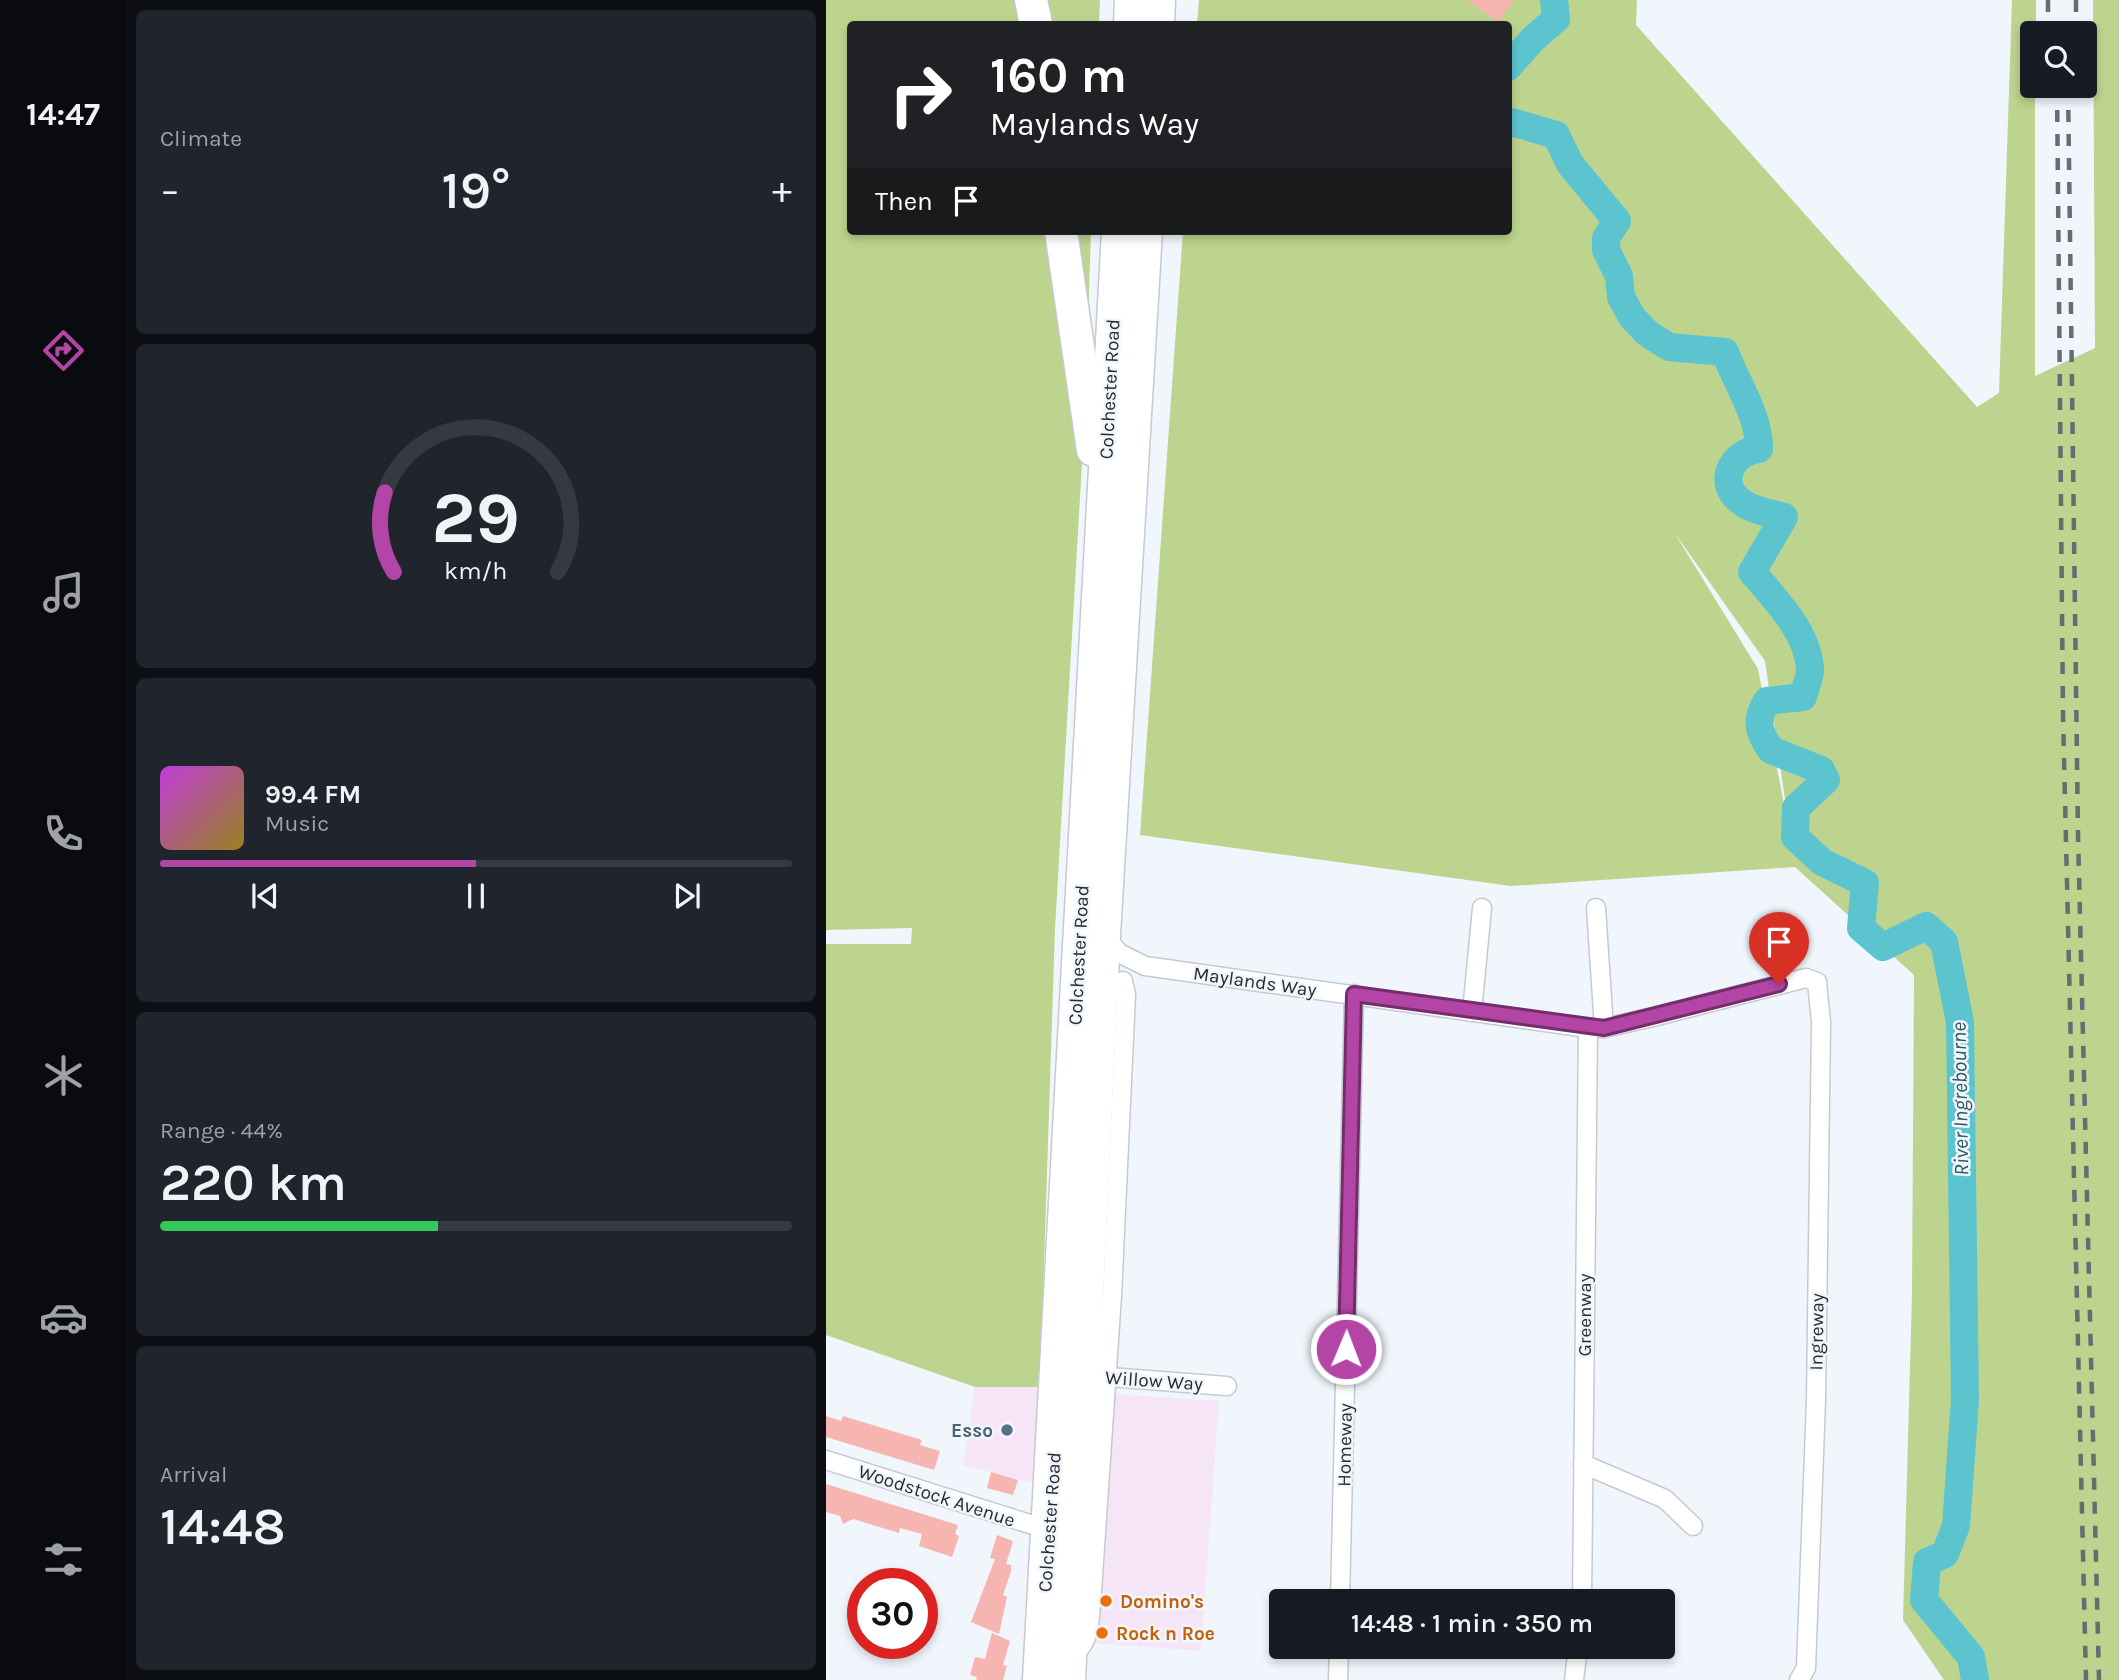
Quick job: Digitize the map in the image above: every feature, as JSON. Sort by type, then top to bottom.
[{"type":"highway","points":[[1031,0],[1034,21]]},
{"type":"highway","points":[[1130,21],[1131,0]]},
{"type":"highway","points":[[1157,21],[1159,0]]},
{"type":"highway","points":[[1062,235],[1090,439],[1103,503]]},
{"type":"highway","name":"Colchester Road","points":[[1039,1680],[1118,235]]},
{"type":"highway","name":"Colchester Road","points":[[1070,1668],[1093,1375],[1100,1015],[1109,942],[1146,235]]},
{"type":"street","points":[[1472,1012],[1482,908]]},
{"type":"street","name":"Greenway","points":[[1582,1589],[1583,1464],[1596,1028],[1596,908]]},
{"type":"street","name":"Maylands Way","points":[[1109,942],[1145,966],[1596,1028],[1806,978],[1816,982]]},
{"type":"street","name":"Colchester Road","points":[[1093,1375],[1123,1094],[1126,995],[1124,979],[1109,942]]},
{"type":"street","points":[[1100,1015],[1124,979],[1145,966]]},
{"type":"street","name":"Ingreway","points":[[1799,1680],[1806,1668],[1816,1400],[1821,1022],[1816,982]]},
{"type":"street","name":"Homeway","points":[[1340,1589],[1354,994]]},
{"type":"street","name":"Willow Way","points":[[1093,1375],[1227,1385]]},
{"type":"street","name":"Woodstock Avenue","points":[[826,1460],[1049,1530]]},
{"type":"street","points":[[1583,1464],[1665,1499],[1693,1526]]},
{"type":"street","points":[[1338,1680],[1339,1659]]},
{"type":"street","points":[[1574,1680],[1577,1659]]},
{"type":"shaded area","points":[[975,1387],[1040,1387],[1033,1483],[963,1465]]},
{"type":"shaded area","points":[[1111,1394],[1219,1401],[1201,1651],[1094,1643]]},
{"type":"green space","points":[[826,0],[1100,0],[1099,21],[847,21],[847,235],[1091,235],[1085,411],[1055,929],[1040,1387],[975,1387],[826,1335],[826,944],[911,944],[912,928],[826,930]]},
{"type":"green space","points":[[1199,0],[1637,0],[1636,25],[1977,407],[1999,393],[2012,0],[2036,0],[2036,21],[2020,21],[2020,98],[2035,98],[2035,376],[2095,348],[2094,98],[2097,98],[2097,21],[2093,21],[2093,0],[2119,0],[2119,1680],[1944,1680],[1903,1620],[1912,1293],[1914,975],[1795,867],[1511,886],[1140,835],[1183,235],[1512,235],[1512,21],[1197,21]],"holes":[[[1674,532],[1765,661],[1791,841],[1758,669]]]},
{"type":"building","points":[[1467,0],[1514,0],[1498,21]]},
{"type":"building","points":[[826,1416],[841,1421],[843,1416],[922,1440],[920,1445],[940,1451],[934,1470],[826,1437]]},
{"type":"building","points":[[991,1472],[1018,1480],[1013,1495],[987,1488]]},
{"type":"building","points":[[826,1484],[958,1525],[955,1534],[959,1536],[952,1557],[919,1546],[922,1534],[900,1528],[899,1533],[853,1519],[843,1524],[840,1516],[826,1512]]},
{"type":"building","points":[[997,1535],[1013,1541],[1006,1564],[1011,1565],[1011,1571],[1003,1595],[1007,1597],[999,1634],[971,1622],[995,1559],[990,1558]]},
{"type":"building","points":[[992,1633],[1010,1641],[1003,1665],[1007,1666],[1003,1680],[976,1680],[977,1677],[970,1675],[975,1657],[985,1659]]},
{"type":"waterway","name":"River Ingrebourne","points":[[1512,63],[1556,19],[1554,0]]},
{"type":"waterway","name":"River Ingrebourne","points":[[1512,122],[1556,135],[1570,164],[1617,221],[1606,238],[1606,250],[1619,276],[1621,297],[1632,317],[1647,333],[1669,347],[1725,352],[1751,412],[1759,449],[1741,456],[1730,470],[1728,479],[1734,496],[1747,506],[1784,517],[1752,572],[1797,630],[1808,656],[1810,673],[1803,697],[1767,701],[1761,714],[1761,732],[1771,750],[1821,770],[1826,780],[1796,808],[1795,837],[1822,862],[1865,883],[1861,928],[1883,947],[1926,926],[1944,942],[1960,1022],[1965,1400],[1956,1526],[1945,1554],[1927,1562],[1924,1600],[1971,1657],[1975,1680]]},
{"type":"railway","points":[[2048,0],[2048,21]]},
{"type":"railway","points":[[2076,0],[2076,21]]},
{"type":"railway","points":[[2057,98],[2063,715],[2086,1680]]},
{"type":"railway","points":[[2068,98],[2078,835],[2099,1680]]},
{"type":"place","name":"Esso","points":[[1007,1430]]},
{"type":"place","name":"Domino's","points":[[1106,1601]]},
{"type":"place","name":"Rock n Roe","points":[[1102,1633]]},
{"type":"route","points":[[1346,1349],[1354,994],[1532,1021],[1604,1028],[1779,984]]}]
